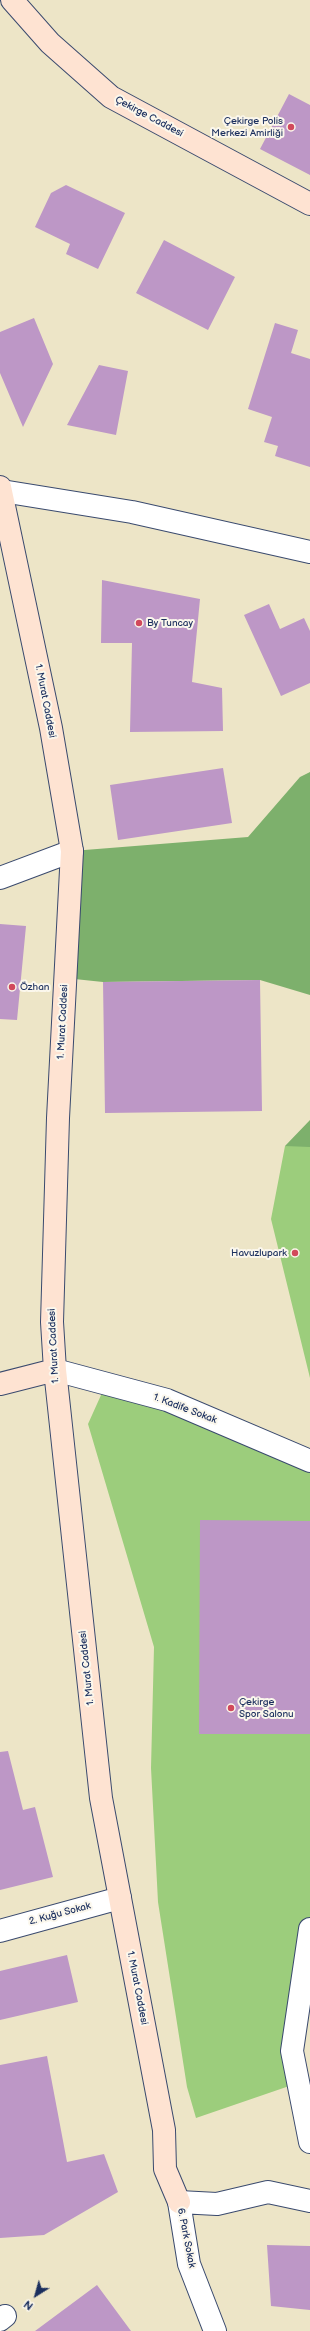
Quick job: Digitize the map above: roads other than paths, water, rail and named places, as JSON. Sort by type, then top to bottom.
[{"type":"street","name":"Çekirge Caddesi","points":[[12,0],[50,43],[111,97],[310,204]]},
{"type":"street","points":[[1,489],[132,512],[310,552]]},
{"type":"street","name":"1. Murat Caddesi","points":[[1,489],[51,728],[72,851],[58,1118],[52,1322],[54,1370],[101,1798],[164,2130],[164,2169],[179,2202]]},
{"type":"street","points":[[0,878],[72,851]]},
{"type":"street","points":[[0,1384],[54,1370]]},
{"type":"street","name":"1. Kadife Sokak","points":[[54,1370],[167,1400],[310,1461]]},
{"type":"street","name":"2. Kuğu Sokak","points":[[0,1930],[120,1898]]},
{"type":"street","points":[[310,1929],[292,2051],[310,2142]]},
{"type":"street","name":"6. Park Sokak","points":[[215,2331],[189,2264],[179,2202],[217,2204],[268,2192],[310,2201]]},
{"type":"place","name":"Çekirge Polis Merkezi Amirliği","points":[[291,127]]},
{"type":"place","name":"By Tuncay","points":[[139,623]]},
{"type":"place","name":"Özhan","points":[[12,987]]},
{"type":"place","name":"Havuzlupark","points":[[295,1253]]},
{"type":"place","name":"Çekirge Spor Salonu","points":[[231,1708]]}]
